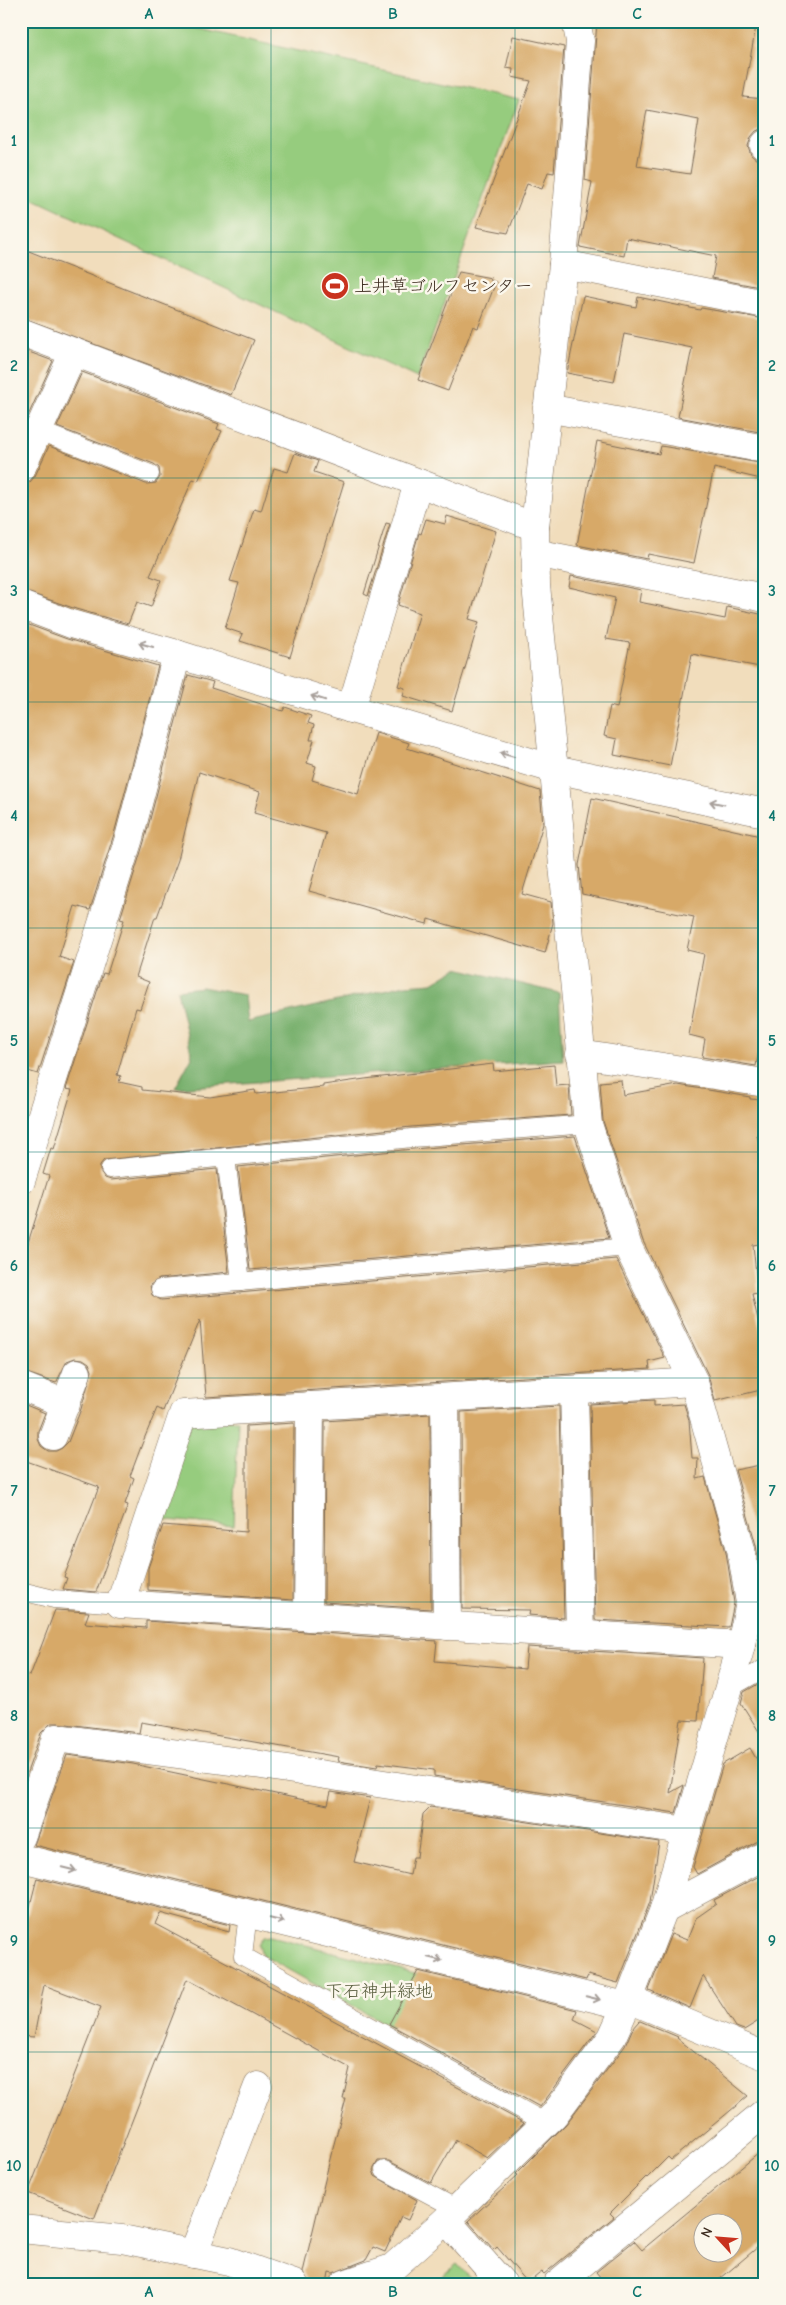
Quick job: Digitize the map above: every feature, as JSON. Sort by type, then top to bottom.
[{"type":"street","points":[[344,2284],[392,2268],[452,2214],[554,2115],[612,2037],[628,2002],[664,1910],[741,1645],[750,1603],[741,1549],[694,1382],[628,1247],[588,1124],[580,1054],[536,585],[535,540],[563,264],[580,41],[576,21]]},
{"type":"street","points":[[563,264],[765,304]]},
{"type":"street","points":[[21,332],[418,483],[535,540],[765,598]]},
{"type":"street","points":[[21,469],[74,352]]},
{"type":"street","points":[[547,408],[765,449]]},
{"type":"street","points":[[351,709],[418,483]]},
{"type":"street","points":[[21,605],[71,624],[177,654],[351,709],[554,769],[765,813]]},
{"type":"street","points":[[21,1181],[129,838],[177,654]]},
{"type":"street","points":[[580,1054],[765,1083]]},
{"type":"street","points":[[53,1436],[77,1373]]},
{"type":"street","points":[[694,1382],[183,1414],[120,1604],[741,1645]]},
{"type":"street","points":[[21,1386],[66,1404]]},
{"type":"street","points":[[574,1390],[580,1634]]},
{"type":"street","points":[[445,1398],[447,1626]]},
{"type":"street","points":[[308,1616],[310,1406]]},
{"type":"street","points":[[21,1836],[56,1738],[255,1764],[687,1831]]},
{"type":"street","points":[[664,1910],[765,1855]]},
{"type":"street","points":[[21,1858],[628,2002],[765,2056]]},
{"type":"street","points":[[193,2254],[258,2086]]},
{"type":"street","points":[[557,2284],[765,2112]]},
{"type":"street","points":[[452,2214],[503,2284]]},
{"type":"street","points":[[21,2229],[122,2239],[229,2261],[294,2284]]},
{"type":"lane","points":[[39,431],[150,474]]},
{"type":"lane","points":[[110,1169],[412,1138],[588,1124]]},
{"type":"lane","points":[[226,1157],[241,1282]]},
{"type":"lane","points":[[160,1289],[628,1247]]},
{"type":"lane","points":[[21,1591],[54,1599],[120,1604]]},
{"type":"lane","points":[[728,1689],[765,1668]]},
{"type":"lane","points":[[248,1913],[242,1956],[546,2123]]},
{"type":"lane","points":[[384,2170],[452,2214]]},
{"type":"green space","name":"上井草ゴルフセンター","points":[[21,21],[163,21],[519,100],[417,378],[21,193]]},
{"type":"green space","points":[[457,968],[559,993],[563,1060],[175,1088],[192,1057],[177,990],[202,987],[245,995],[248,1022],[405,985],[432,983]]},
{"type":"green space","points":[[238,1420],[234,1526],[158,1519],[188,1421]]},
{"type":"green space","name":"下石神井緑地","points":[[271,1936],[418,1974],[391,2027],[262,1955],[259,1945],[264,1937]]},
{"type":"green space","points":[[457,2264],[475,2284],[434,2284]]},
{"type":"building","points":[[597,21],[757,21],[743,97],[765,99],[765,128],[756,131],[751,137],[748,146],[751,155],[757,160],[765,162],[765,288],[712,278],[716,256],[627,238],[624,256],[580,247],[592,182],[585,180]],"holes":[[[647,110],[699,120],[690,174],[637,166]]]},
{"type":"building","points":[[513,36],[564,47],[554,173],[548,172],[542,189],[527,184],[508,233],[476,227],[531,81],[512,77],[513,69],[506,68]]},
{"type":"building","points":[[21,248],[254,340],[231,395],[21,317]]},
{"type":"building","points":[[459,272],[491,278],[490,280],[496,282],[478,328],[473,326],[448,391],[418,380]]},
{"type":"building","points":[[583,296],[636,307],[638,297],[700,310],[701,308],[765,319],[765,433],[678,417],[692,348],[624,334],[614,382],[567,373]]},
{"type":"building","points":[[21,349],[53,361],[21,431]]},
{"type":"building","points":[[82,372],[219,424],[217,429],[222,431],[198,481],[193,479],[150,576],[161,580],[151,607],[137,602],[128,624],[21,590],[21,484],[30,482],[35,476],[49,446],[146,484],[156,483],[160,477],[159,468],[154,464],[57,427]]},
{"type":"building","points":[[597,441],[659,454],[661,446],[765,464],[765,480],[714,468],[694,563],[648,554],[647,559],[577,545]]},
{"type":"building","points":[[295,453],[318,461],[314,472],[344,482],[290,657],[240,641],[243,634],[225,628],[239,583],[230,581],[254,509],[261,511],[274,468],[288,472]]},
{"type":"building","points":[[447,516],[496,531],[469,619],[479,622],[452,711],[403,696],[405,688],[398,686],[420,613],[398,605],[419,533],[421,534],[426,519],[445,524]]},
{"type":"building","points":[[386,523],[390,524],[368,596],[364,594]]},
{"type":"building","points":[[571,576],[641,590],[639,602],[725,619],[727,607],[765,615],[765,668],[692,654],[670,766],[614,755],[617,739],[604,736],[610,706],[617,708],[630,643],[606,639],[615,598],[569,587]]},
{"type":"building","points":[[21,622],[67,639],[158,666],[114,834],[90,910],[75,906],[59,957],[74,962],[38,1074],[21,1069]]},
{"type":"building","points":[[188,675],[213,682],[211,688],[283,711],[285,707],[311,716],[308,723],[314,725],[310,740],[314,740],[307,763],[316,766],[312,780],[358,794],[376,733],[409,743],[407,748],[540,791],[543,824],[522,894],[551,902],[553,923],[545,953],[428,919],[427,924],[309,891],[326,833],[254,813],[260,792],[199,772],[178,860],[157,917],[155,917],[136,977],[149,982],[140,1009],[136,1008],[117,1075],[121,1076],[119,1082],[142,1087],[142,1090],[210,1097],[255,1090],[256,1094],[323,1087],[323,1085],[365,1079],[493,1064],[494,1071],[554,1065],[556,1086],[569,1085],[571,1115],[411,1127],[104,1160],[100,1165],[100,1171],[105,1178],[111,1180],[217,1169],[229,1272],[159,1279],[150,1285],[152,1295],[161,1300],[616,1259],[665,1358],[649,1362],[650,1369],[206,1397],[200,1320],[163,1411],[157,1408],[142,1444],[130,1476],[134,1478],[125,1504],[128,1505],[96,1592],[63,1589],[67,1578],[64,1577],[99,1487],[21,1459],[21,1403],[45,1413],[38,1431],[38,1439],[41,1446],[48,1451],[56,1451],[68,1442],[81,1409],[92,1371],[89,1363],[83,1359],[75,1358],[67,1361],[56,1383],[21,1371],[21,1265],[49,1176],[43,1174],[51,1148],[54,1149],[72,1090],[66,1089],[103,973],[107,974],[124,920],[120,919],[144,842]]},
{"type":"building","points":[[592,798],[765,837],[765,1019],[756,1066],[702,1057],[705,1039],[689,1035],[704,954],[687,950],[694,917],[582,894],[579,865]]},
{"type":"building","points":[[621,1080],[623,1095],[678,1085],[750,1097],[750,1099],[765,1100],[765,1136],[757,1135],[765,1169],[765,1243],[753,1245],[758,1293],[752,1294],[765,1350],[765,1389],[715,1401],[708,1375],[643,1241],[603,1121],[600,1082]]},
{"type":"building","points":[[575,1136],[609,1238],[250,1270],[238,1167],[413,1149]]},
{"type":"building","points":[[654,1400],[654,1406],[684,1404],[689,1420],[692,1458],[698,1458],[697,1479],[705,1477],[726,1552],[734,1603],[729,1627],[595,1620],[590,1404]]},
{"type":"building","points":[[559,1406],[564,1618],[529,1615],[530,1610],[462,1609],[461,1412]]},
{"type":"building","points":[[430,1414],[431,1609],[324,1602],[325,1421]]},
{"type":"building","points":[[294,1423],[293,1600],[148,1590],[148,1568],[163,1525],[246,1532],[246,1426]]},
{"type":"building","points":[[765,1464],[765,1596],[756,1545],[735,1470]]},
{"type":"building","points":[[55,1610],[89,1612],[85,1623],[146,1628],[146,1621],[437,1641],[435,1661],[525,1669],[527,1647],[703,1658],[698,1721],[681,1720],[670,1793],[684,1785],[676,1813],[434,1776],[434,1770],[378,1763],[377,1767],[338,1761],[339,1757],[141,1722],[139,1733],[51,1723],[41,1733],[21,1789],[21,1674],[30,1676]]},
{"type":"building","points":[[765,1680],[765,1741],[741,1703],[744,1692]]},
{"type":"building","points":[[750,1748],[765,1774],[765,1840],[758,1841],[697,1874],[693,1867],[723,1764]]},
{"type":"building","points":[[67,1755],[133,1764],[328,1805],[331,1792],[370,1798],[354,1862],[410,1875],[413,1857],[417,1857],[423,1814],[430,1807],[659,1842],[650,1902],[618,1983],[588,1975],[586,1980],[34,1845]]},
{"type":"building","points":[[765,1873],[765,2017],[744,2030],[736,2027],[703,1976],[690,2008],[649,1990],[671,1934],[687,1940],[696,1918],[716,1904],[714,1900]]},
{"type":"building","points":[[37,1878],[230,1925],[229,1932],[160,1913],[155,1924],[524,2123],[487,2158],[456,2140],[431,2183],[389,2161],[378,2161],[373,2170],[375,2176],[417,2200],[408,2220],[401,2217],[385,2252],[373,2247],[366,2260],[333,2273],[329,2272],[327,2284],[309,2284],[303,2272],[346,2099],[343,2099],[350,2068],[187,1979],[94,2219],[28,2193],[101,2007],[44,1985],[34,2037],[21,2036],[21,1941]]},
{"type":"building","points":[[418,1971],[577,2010],[574,2019],[597,2031],[540,2107],[389,2024]]},
{"type":"building","points":[[640,2021],[678,2037],[748,2096],[671,2160],[668,2157],[610,2213],[614,2217],[544,2274],[542,2272],[528,2283],[497,2247],[494,2250],[468,2221],[518,2175],[516,2174],[566,2124],[625,2046],[632,2030]]},
{"type":"building","points":[[765,2148],[765,2241],[744,2259],[744,2212],[694,2212],[694,2262],[740,2262],[714,2284],[606,2284],[596,2272],[634,2241],[642,2250]]},
{"type":"place","name":"上井草ゴルフセンター","points":[[335,286]]}]
